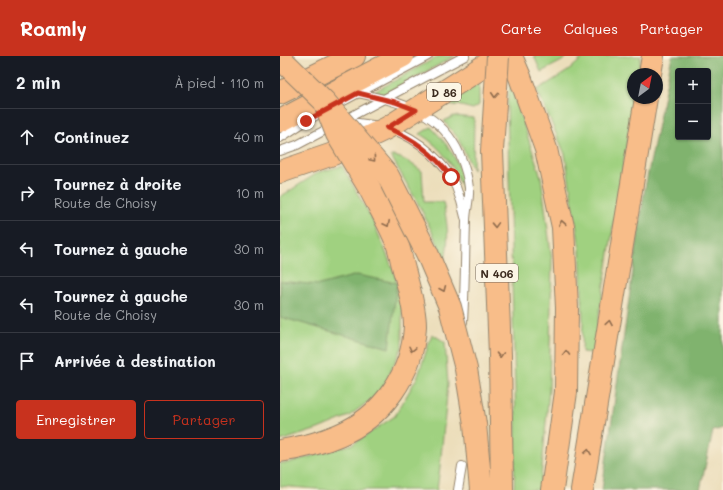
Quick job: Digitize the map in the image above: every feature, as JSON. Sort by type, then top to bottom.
[{"type":"main road","points":[[280,93],[354,56]]},
{"type":"main road","points":[[280,121],[402,56]]},
{"type":"main road","name":"D 86","points":[[280,172],[333,154],[387,128],[499,56]]},
{"type":"main road","name":"N 406","points":[[499,56],[492,151],[500,355],[502,490]]},
{"type":"main road","points":[[511,56],[546,149],[564,226],[567,308],[566,392],[552,490]]},
{"type":"main road","points":[[651,68],[653,56]]},
{"type":"main road","points":[[280,58],[324,101],[388,176],[427,253],[450,307],[466,369],[475,424],[481,490]]},
{"type":"main road","points":[[280,451],[339,435],[365,420],[382,406],[396,387],[406,368],[413,347],[415,325],[412,304],[398,246],[370,188],[337,134],[324,101]]},
{"type":"main road","points":[[582,490],[645,104]]},
{"type":"main road","points":[[280,186],[333,154]]},
{"type":"lane","points":[[280,138],[306,121],[428,56]]},
{"type":"lane","points":[[280,151],[297,145],[465,56]]},
{"type":"lane","points":[[358,93],[384,99],[416,110],[434,120],[444,128],[458,150],[463,162],[469,186],[469,201],[466,219],[467,244],[463,322]]},
{"type":"lane","points":[[280,121],[306,121]]},
{"type":"lane","points":[[337,124],[358,123],[387,128],[399,132],[422,146],[437,160],[451,177],[466,219]]},
{"type":"lane","points":[[458,490],[462,466]]},
{"type":"green space","points":[[439,56],[455,56],[385,94],[374,92]]},
{"type":"green space","points":[[534,56],[568,56],[562,61],[541,72]]},
{"type":"green space","points":[[585,56],[641,56],[639,68],[627,68],[627,104],[633,104],[593,353],[582,352],[583,319],[580,249],[565,154],[537,90],[568,71]]},
{"type":"green space","points":[[672,56],[723,56],[723,428],[713,431],[700,490],[602,490],[644,193]]},
{"type":"green space","points":[[479,83],[479,105],[473,109],[457,105],[452,106],[450,102]]},
{"type":"green space","points":[[510,83],[541,177],[552,261],[549,389],[540,490],[514,490],[516,423],[507,105]]},
{"type":"green space","points":[[454,116],[474,118],[473,170],[458,138],[444,121]]},
{"type":"green space","points":[[431,127],[450,149],[454,156],[461,172],[465,191],[463,192],[460,183],[447,159],[435,145],[420,134]]},
{"type":"green space","points":[[391,156],[403,159],[422,171],[424,202],[443,202],[447,230],[447,252],[445,259],[421,209]]},
{"type":"green space","points":[[342,166],[373,221],[394,272],[402,303],[402,347],[381,392],[349,416],[318,429],[280,441],[280,197],[319,172]]},
{"type":"green space","points":[[357,275],[397,283],[389,348],[280,317],[280,281],[319,285]]},
{"type":"green space","points":[[432,334],[445,342],[448,384],[437,490],[328,490],[280,486],[280,463],[288,463],[353,444],[395,416],[418,376]]},
{"type":"route","points":[[306,121],[358,93],[395,102],[416,110],[387,128],[399,132],[422,146],[437,160],[451,177]]}]
